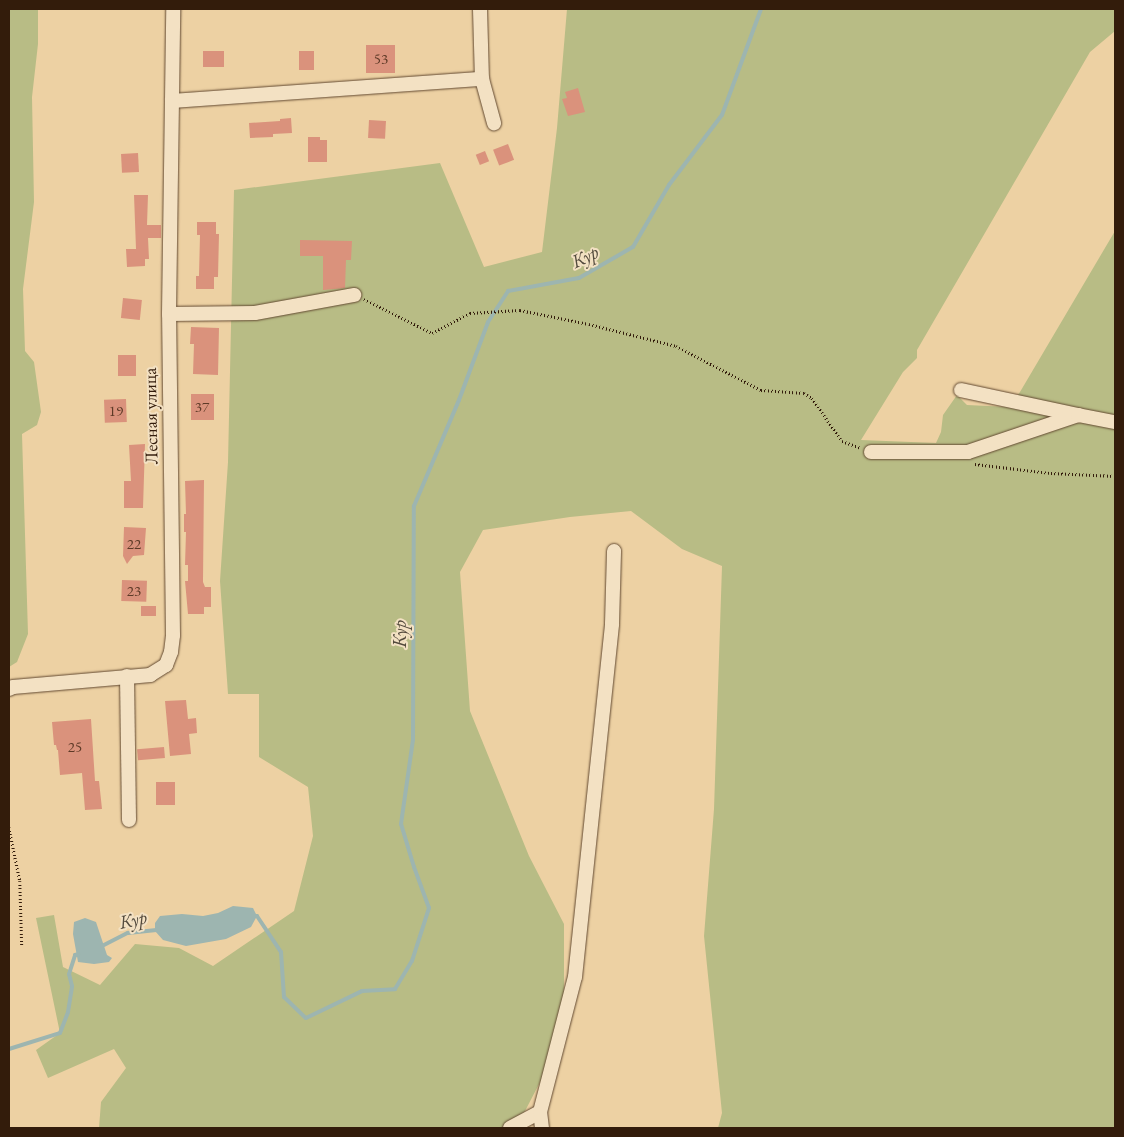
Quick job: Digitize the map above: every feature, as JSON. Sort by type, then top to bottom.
[{"type":"street","name":"Лесная улица","points":[[11,688],[150,675],[166,665],[173,635],[169,314],[173,9]]},
{"type":"street","points":[[480,9],[482,79],[494,123]]},
{"type":"street","points":[[172,101],[482,79]]},
{"type":"street","points":[[169,314],[255,313],[354,294]]},
{"type":"street","points":[[961,390],[1115,422]]},
{"type":"street","points":[[871,452],[968,452],[1078,415]]},
{"type":"street","points":[[542,1128],[540,1112],[575,977],[612,624],[614,551]]},
{"type":"street","points":[[127,676],[129,820]]},
{"type":"street","points":[[510,1128],[540,1112]]},
{"type":"path","points":[[354,294],[432,333],[470,314],[520,310],[590,324],[676,346],[761,390],[804,393],[812,398],[842,441],[871,452]]},
{"type":"path","points":[[966,463],[1051,472],[1115,476]]},
{"type":"path","points":[[9,828],[20,881],[22,947]]},
{"type":"green space","points":[[9,9],[38,9],[38,44],[32,97],[34,202],[23,289],[25,351],[34,362],[41,412],[37,425],[22,434],[28,634],[17,662],[9,667]]},
{"type":"green space","points":[[567,9],[1115,9],[1115,31],[1090,52],[917,350],[917,358],[903,372],[861,440],[936,443],[941,432],[943,415],[957,395],[967,405],[1009,407],[1020,392],[1115,231],[1115,1128],[718,1128],[722,1113],[704,936],[714,809],[722,566],[682,549],[631,511],[570,517],[483,530],[460,572],[470,711],[529,856],[564,924],[564,1036],[524,1113],[502,1128],[99,1128],[101,1102],[126,1068],[114,1049],[48,1078],[36,1050],[60,1033],[36,918],[54,915],[63,967],[100,985],[135,944],[179,948],[213,966],[294,911],[313,836],[308,787],[259,757],[259,694],[228,694],[220,581],[228,462],[234,190],[440,163],[484,267],[542,252],[557,128]]},
{"type":"water","points":[[233,906],[253,908],[257,916],[251,927],[226,939],[186,946],[163,940],[155,931],[155,923],[160,916],[182,914],[203,916],[218,913]]},
{"type":"water","points":[[85,918],[96,922],[107,955],[112,958],[109,962],[94,964],[78,962],[73,934],[74,922]]},
{"type":"building","points":[[366,45],[395,45],[395,73],[366,73]]},
{"type":"building","points":[[203,51],[224,51],[224,67],[203,67]]},
{"type":"building","points":[[299,51],[314,51],[314,70],[299,70]]},
{"type":"building","points":[[578,88],[585,112],[568,116],[562,99],[567,98],[565,92]]},
{"type":"building","points":[[291,118],[292,133],[273,134],[273,137],[250,138],[249,123],[280,121],[280,119]]},
{"type":"building","points":[[369,120],[386,121],[385,139],[368,138]]},
{"type":"building","points":[[308,137],[320,137],[320,140],[327,140],[327,162],[308,162]]},
{"type":"building","points":[[508,144],[514,160],[499,166],[493,150]]},
{"type":"building","points":[[485,151],[489,161],[480,165],[476,155]]},
{"type":"building","points":[[138,153],[139,172],[122,173],[121,154]]},
{"type":"building","points":[[134,195],[148,195],[147,225],[161,225],[161,238],[148,238],[149,259],[145,259],[145,266],[127,267],[126,249],[136,249]]},
{"type":"building","points":[[197,222],[216,222],[216,234],[219,234],[218,277],[214,277],[214,289],[196,289],[196,276],[199,276],[200,235],[197,235]]},
{"type":"building","points":[[300,240],[352,241],[351,260],[346,260],[345,288],[323,290],[323,256],[300,256]]},
{"type":"building","points":[[123,298],[142,300],[140,320],[121,318]]},
{"type":"building","points":[[191,327],[219,328],[218,375],[193,374],[194,344],[190,344]]},
{"type":"building","points":[[118,355],[136,355],[136,376],[118,376]]},
{"type":"building","points":[[191,394],[214,394],[214,420],[191,420]]},
{"type":"building","points":[[126,399],[127,422],[105,423],[104,400]]},
{"type":"building","points":[[145,444],[143,508],[124,508],[124,481],[131,481],[129,445]]},
{"type":"building","points":[[204,480],[203,582],[205,587],[211,587],[211,607],[204,607],[204,614],[188,614],[185,581],[188,581],[188,565],[185,565],[185,481]]},
{"type":"building","points":[[124,527],[146,528],[144,555],[133,556],[127,564],[123,556]]},
{"type":"building","points":[[122,580],[147,581],[146,602],[121,601]]},
{"type":"building","points":[[141,606],[156,606],[156,616],[141,616]]},
{"type":"building","points":[[186,700],[188,719],[196,718],[197,733],[189,734],[191,754],[170,756],[165,701]]},
{"type":"building","points":[[91,719],[95,781],[99,781],[102,809],[85,810],[82,773],[60,775],[58,750],[56,745],[54,745],[52,722]]},
{"type":"building","points":[[164,747],[165,758],[138,760],[137,749]]},
{"type":"building","points":[[156,782],[175,782],[175,805],[156,805]]},
{"type":"waterway","name":"Кур","points":[[253,916],[257,916],[281,952],[284,997],[306,1018],[362,991],[395,989],[412,961],[429,908],[401,824],[413,740],[414,506],[459,400],[488,322],[508,291],[579,278],[633,247],[669,185],[722,115],[761,9]]},
{"type":"waterway","name":"Кур","points":[[102,946],[128,933],[159,930]]},
{"type":"waterway","points":[[9,1049],[60,1033],[68,1012],[72,986],[69,974],[75,955],[79,954]]}]
